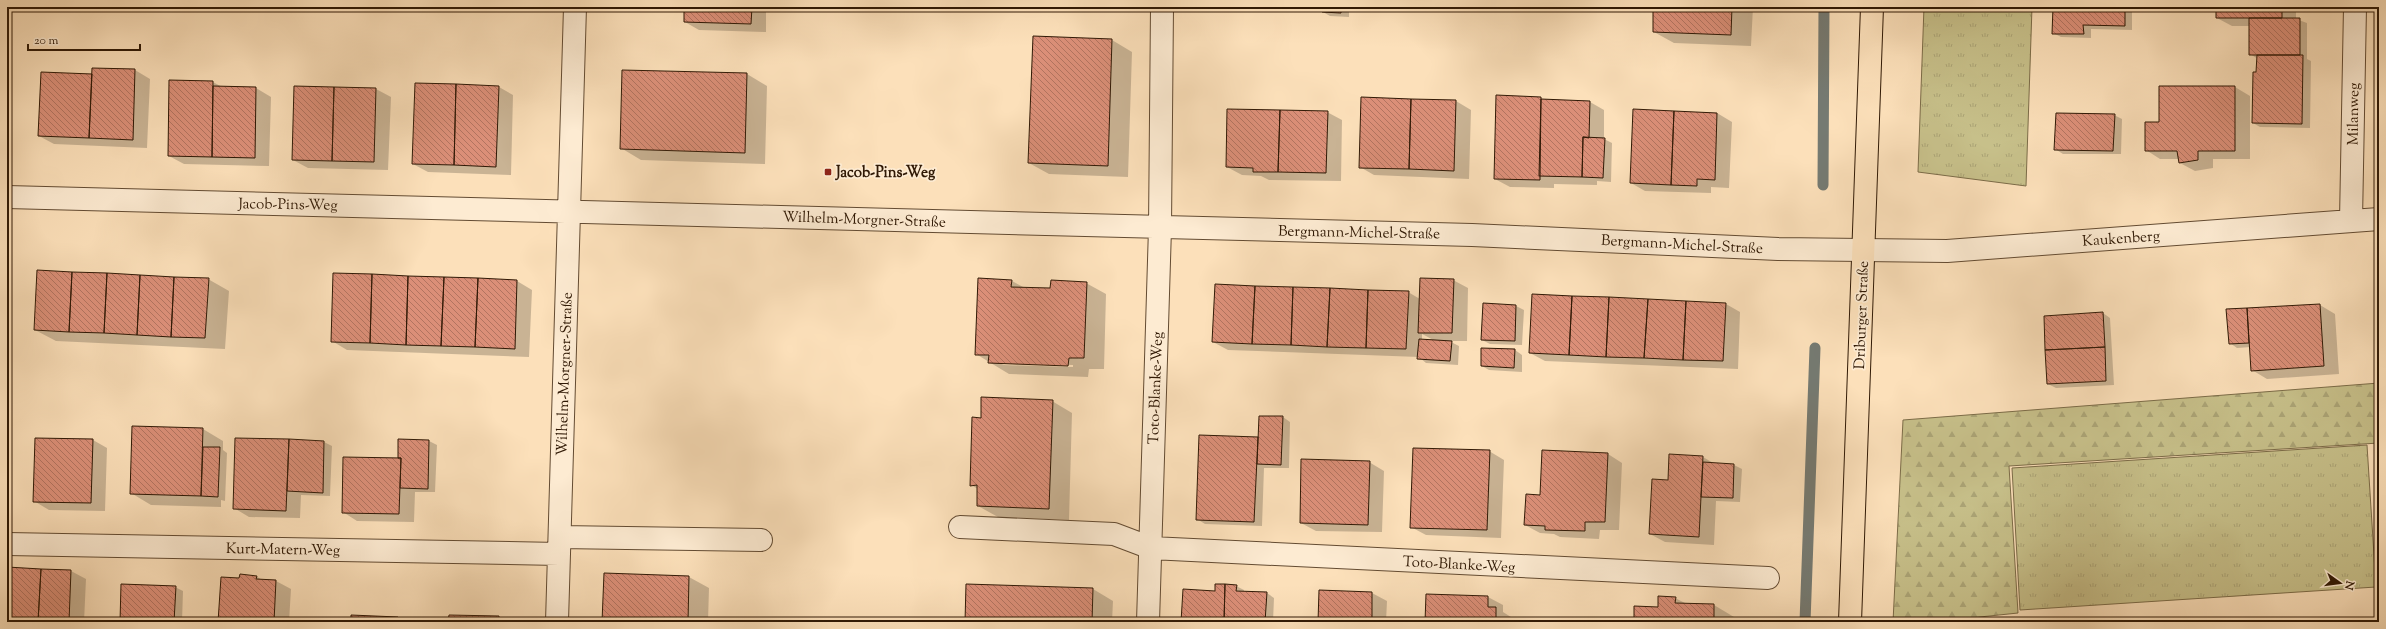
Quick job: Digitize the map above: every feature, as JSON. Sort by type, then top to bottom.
[{"type":"main road","name":"Driburger Straße","points":[[1850,622],[1872,7]]},
{"type":"street","name":"Wilhelm-Morgner-Straße","points":[[557,622],[575,7]]},
{"type":"street","points":[[1160,228],[1162,7]]},
{"type":"street","name":"Milanweg","points":[[2351,220],[2355,7]]},
{"type":"street","name":"Jacob-Pins-Weg","points":[[7,197],[569,211]]},
{"type":"street","name":"Wilhelm-Morgner-Straße","points":[[569,211],[1160,228]]},
{"type":"street","name":"Kaukenberg","points":[[1778,249],[1948,251],[2379,219]]},
{"type":"street","name":"Bergmann-Michel-Straße","points":[[1160,228],[1472,235],[1778,249]]},
{"type":"street","name":"Toto-Blanke-Weg","points":[[1148,622],[1160,228]]},
{"type":"street","name":"Toto-Blanke-Weg","points":[[960,527],[1114,534],[1151,548],[1768,578]]},
{"type":"street","points":[[559,546],[761,540]]},
{"type":"street","name":"Kurt-Matern-Weg","points":[[7,544],[559,546]]},
{"type":"green space","points":[[1924,7],[2032,7],[2026,186],[1918,172]]},
{"type":"green space","points":[[2379,383],[2379,443],[2009,466],[2018,613],[1932,622],[1893,622],[1903,420]]},
{"type":"green space","points":[[2367,445],[2376,587],[2020,610],[2012,468]]},
{"type":"building","points":[[684,7],[752,7],[751,24],[684,22]]},
{"type":"building","points":[[1322,7],[1341,7],[1341,13],[1322,12]]},
{"type":"building","points":[[1653,7],[1732,7],[1731,35],[1653,32]]},
{"type":"building","points":[[2053,7],[2125,7],[2125,26],[2083,25],[2084,34],[2052,34]]},
{"type":"building","points":[[2216,7],[2282,7],[2282,18],[2216,18]]},
{"type":"building","points":[[2249,18],[2300,18],[2300,55],[2249,55]]},
{"type":"building","points":[[1033,36],[1112,39],[1108,166],[1028,163]]},
{"type":"building","points":[[2257,55],[2303,55],[2302,124],[2252,123],[2253,72],[2256,72]]},
{"type":"building","points":[[92,68],[135,69],[133,140],[89,138]]},
{"type":"building","points":[[622,70],[747,73],[745,153],[620,149]]},
{"type":"building","points":[[41,72],[92,74],[89,138],[38,136]]},
{"type":"building","points":[[169,80],[213,81],[212,157],[168,156]]},
{"type":"building","points":[[415,83],[456,84],[454,165],[412,164]]},
{"type":"building","points":[[456,84],[499,86],[496,167],[454,165]]},
{"type":"building","points":[[213,86],[256,87],[255,158],[212,157]]},
{"type":"building","points":[[294,86],[334,87],[332,161],[292,160]]},
{"type":"building","points":[[2159,86],[2235,86],[2235,151],[2198,151],[2198,160],[2179,163],[2177,151],[2145,151],[2145,122],[2159,122]]},
{"type":"building","points":[[334,87],[376,88],[374,162],[332,161]]},
{"type":"building","points":[[1496,95],[1541,97],[1540,180],[1494,179]]},
{"type":"building","points":[[1361,97],[1411,99],[1409,169],[1359,168]]},
{"type":"building","points":[[1411,99],[1456,100],[1454,171],[1409,169]]},
{"type":"building","points":[[1541,99],[1590,101],[1589,138],[1583,137],[1582,177],[1539,176]]},
{"type":"building","points":[[1227,109],[1280,110],[1278,172],[1253,172],[1253,168],[1226,167]]},
{"type":"building","points":[[1633,109],[1674,111],[1671,185],[1630,183]]},
{"type":"building","points":[[1280,110],[1328,111],[1326,173],[1278,172]]},
{"type":"building","points":[[1674,111],[1717,113],[1715,180],[1697,179],[1697,186],[1671,185]]},
{"type":"building","points":[[2056,113],[2115,114],[2113,151],[2054,150]]},
{"type":"building","points":[[1583,137],[1605,138],[1603,178],[1582,177]]},
{"type":"building","points":[[37,270],[72,272],[69,332],[34,330]]},
{"type":"building","points":[[72,272],[107,273],[104,333],[69,332]]},
{"type":"building","points":[[107,273],[140,275],[137,335],[104,333]]},
{"type":"building","points":[[333,273],[372,274],[370,343],[331,342]]},
{"type":"building","points":[[372,274],[408,276],[406,345],[370,343]]},
{"type":"building","points":[[140,275],[174,277],[171,337],[137,335]]},
{"type":"building","points":[[408,276],[444,277],[441,346],[406,345]]},
{"type":"building","points":[[174,277],[209,278],[205,338],[171,337]]},
{"type":"building","points":[[444,277],[478,278],[475,347],[441,346]]},
{"type":"building","points":[[478,278],[517,280],[515,349],[475,347]]},
{"type":"building","points":[[978,278],[1012,280],[1011,287],[1050,288],[1051,280],[1087,282],[1084,358],[1069,358],[1068,366],[988,363],[989,355],[975,355]]},
{"type":"building","points":[[1420,278],[1454,279],[1452,333],[1418,333]]},
{"type":"building","points":[[1215,284],[1255,286],[1252,344],[1212,342]]},
{"type":"building","points":[[1255,286],[1293,287],[1291,345],[1252,344]]},
{"type":"building","points":[[1293,287],[1330,288],[1327,347],[1291,345]]},
{"type":"building","points":[[1330,288],[1368,290],[1366,348],[1327,347]]},
{"type":"building","points":[[1368,290],[1409,291],[1406,349],[1366,348]]},
{"type":"building","points":[[1532,294],[1572,296],[1569,355],[1529,353]]},
{"type":"building","points":[[1572,296],[1609,297],[1606,357],[1569,355]]},
{"type":"building","points":[[1609,297],[1648,299],[1644,358],[1606,357]]},
{"type":"building","points":[[1648,299],[1686,301],[1683,360],[1644,358]]},
{"type":"building","points":[[1686,301],[1726,303],[1723,361],[1683,360]]},
{"type":"building","points":[[1483,303],[1516,305],[1515,341],[1481,340]]},
{"type":"building","points":[[2320,304],[2324,366],[2251,371],[2247,308]]},
{"type":"building","points":[[2247,308],[2249,343],[2229,344],[2226,309]]},
{"type":"building","points":[[2103,312],[2105,347],[2045,350],[2044,316]]},
{"type":"building","points":[[1419,339],[1452,341],[1450,361],[1417,359]]},
{"type":"building","points":[[2105,347],[2106,381],[2047,384],[2045,350]]},
{"type":"building","points":[[1481,348],[1515,349],[1514,368],[1481,366]]},
{"type":"building","points":[[981,397],[1053,400],[1049,509],[977,506],[977,485],[970,486],[972,417],[981,418]]},
{"type":"building","points":[[1259,416],[1283,416],[1281,465],[1257,464]]},
{"type":"building","points":[[132,426],[203,428],[201,496],[130,494]]},
{"type":"building","points":[[1199,435],[1258,437],[1254,522],[1196,520]]},
{"type":"building","points":[[35,438],[93,439],[91,503],[33,502]]},
{"type":"building","points":[[235,438],[289,439],[286,511],[233,509]]},
{"type":"building","points":[[289,439],[324,441],[323,493],[287,491]]},
{"type":"building","points":[[398,439],[429,440],[428,489],[400,488],[401,458],[398,458]]},
{"type":"building","points":[[203,447],[220,447],[218,497],[201,496]]},
{"type":"building","points":[[1413,448],[1490,450],[1487,530],[1410,528]]},
{"type":"building","points":[[1542,450],[1608,453],[1605,522],[1585,522],[1585,531],[1545,530],[1545,526],[1524,525],[1526,494],[1540,495]]},
{"type":"building","points":[[1669,454],[1703,456],[1699,537],[1649,534],[1652,479],[1668,480]]},
{"type":"building","points":[[343,457],[401,458],[399,514],[342,513]]},
{"type":"building","points":[[1301,459],[1370,461],[1368,525],[1300,523]]},
{"type":"building","points":[[1703,462],[1734,464],[1733,498],[1701,497]]},
{"type":"building","points":[[7,567],[41,569],[38,622],[7,622]]},
{"type":"building","points":[[41,569],[71,570],[69,622],[38,622]]},
{"type":"building","points":[[604,573],[689,576],[688,622],[602,622]]},
{"type":"building","points":[[240,574],[257,576],[256,579],[276,580],[274,622],[218,622],[221,577],[239,578]]},
{"type":"building","points":[[121,584],[176,586],[174,622],[120,622]]},
{"type":"building","points":[[966,584],[1093,588],[1092,622],[965,622]]},
{"type":"building","points":[[1215,584],[1225,584],[1224,622],[1181,622],[1183,589],[1215,591]]},
{"type":"building","points":[[1225,584],[1237,585],[1236,591],[1267,592],[1265,622],[1224,622]]},
{"type":"building","points":[[1319,590],[1372,592],[1372,622],[1318,622]]},
{"type":"building","points":[[1426,594],[1488,596],[1488,607],[1496,607],[1496,622],[1425,622]]},
{"type":"building","points":[[1658,596],[1676,597],[1675,603],[1714,604],[1714,622],[1634,622],[1634,606],[1658,607]]},
{"type":"building","points":[[351,615],[398,617],[397,622],[351,622]]},
{"type":"building","points":[[449,615],[499,616],[499,622],[448,622]]},
{"type":"waterway","points":[[1823,185],[1824,7]]},
{"type":"waterway","points":[[1805,622],[1815,348]]},
{"type":"place","name":"Jacob-Pins-Weg","points":[[828,172]]}]
